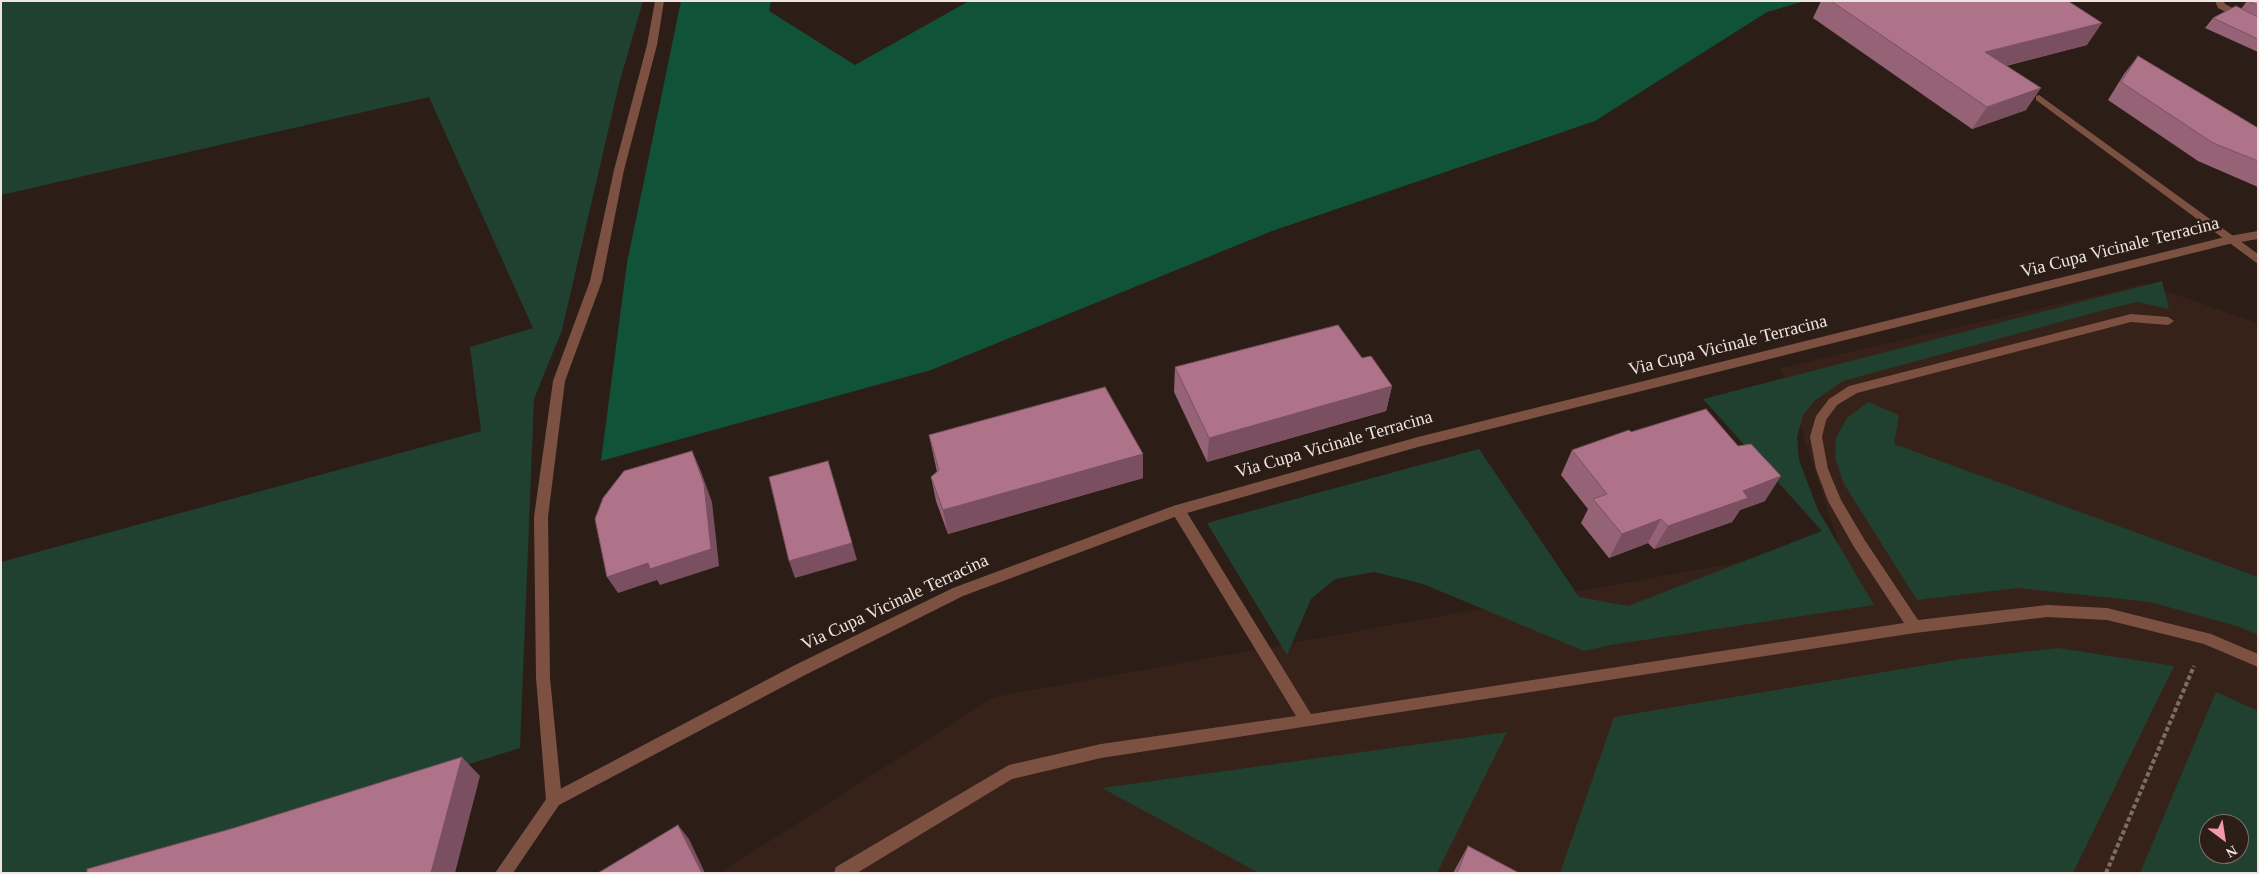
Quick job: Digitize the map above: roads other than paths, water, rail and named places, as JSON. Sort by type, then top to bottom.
[{"type":"street","points":[[554,800],[543,678],[541,517],[559,381],[596,281],[619,170],[652,45],[660,1]]},
{"type":"street","points":[[2219,1],[2221,6],[2258,26]]},
{"type":"street","points":[[2038,98],[2258,260]]},
{"type":"street","name":"Via Cupa Vicinale Terracina","points":[[503,873],[554,800],[800,670],[958,592],[1178,510],[1418,442],[2230,240],[2258,235]]},
{"type":"street","points":[[1915,627],[1859,543],[1835,501],[1822,469],[1816,437],[1820,418],[1834,402],[1852,388],[2131,318],[2168,321]]},
{"type":"street","points":[[1178,510],[1307,721]]},
{"type":"street","points":[[842,873],[1009,772],[1101,751],[1915,627],[2047,611],[2107,614],[2206,638],[2258,661]]}]
